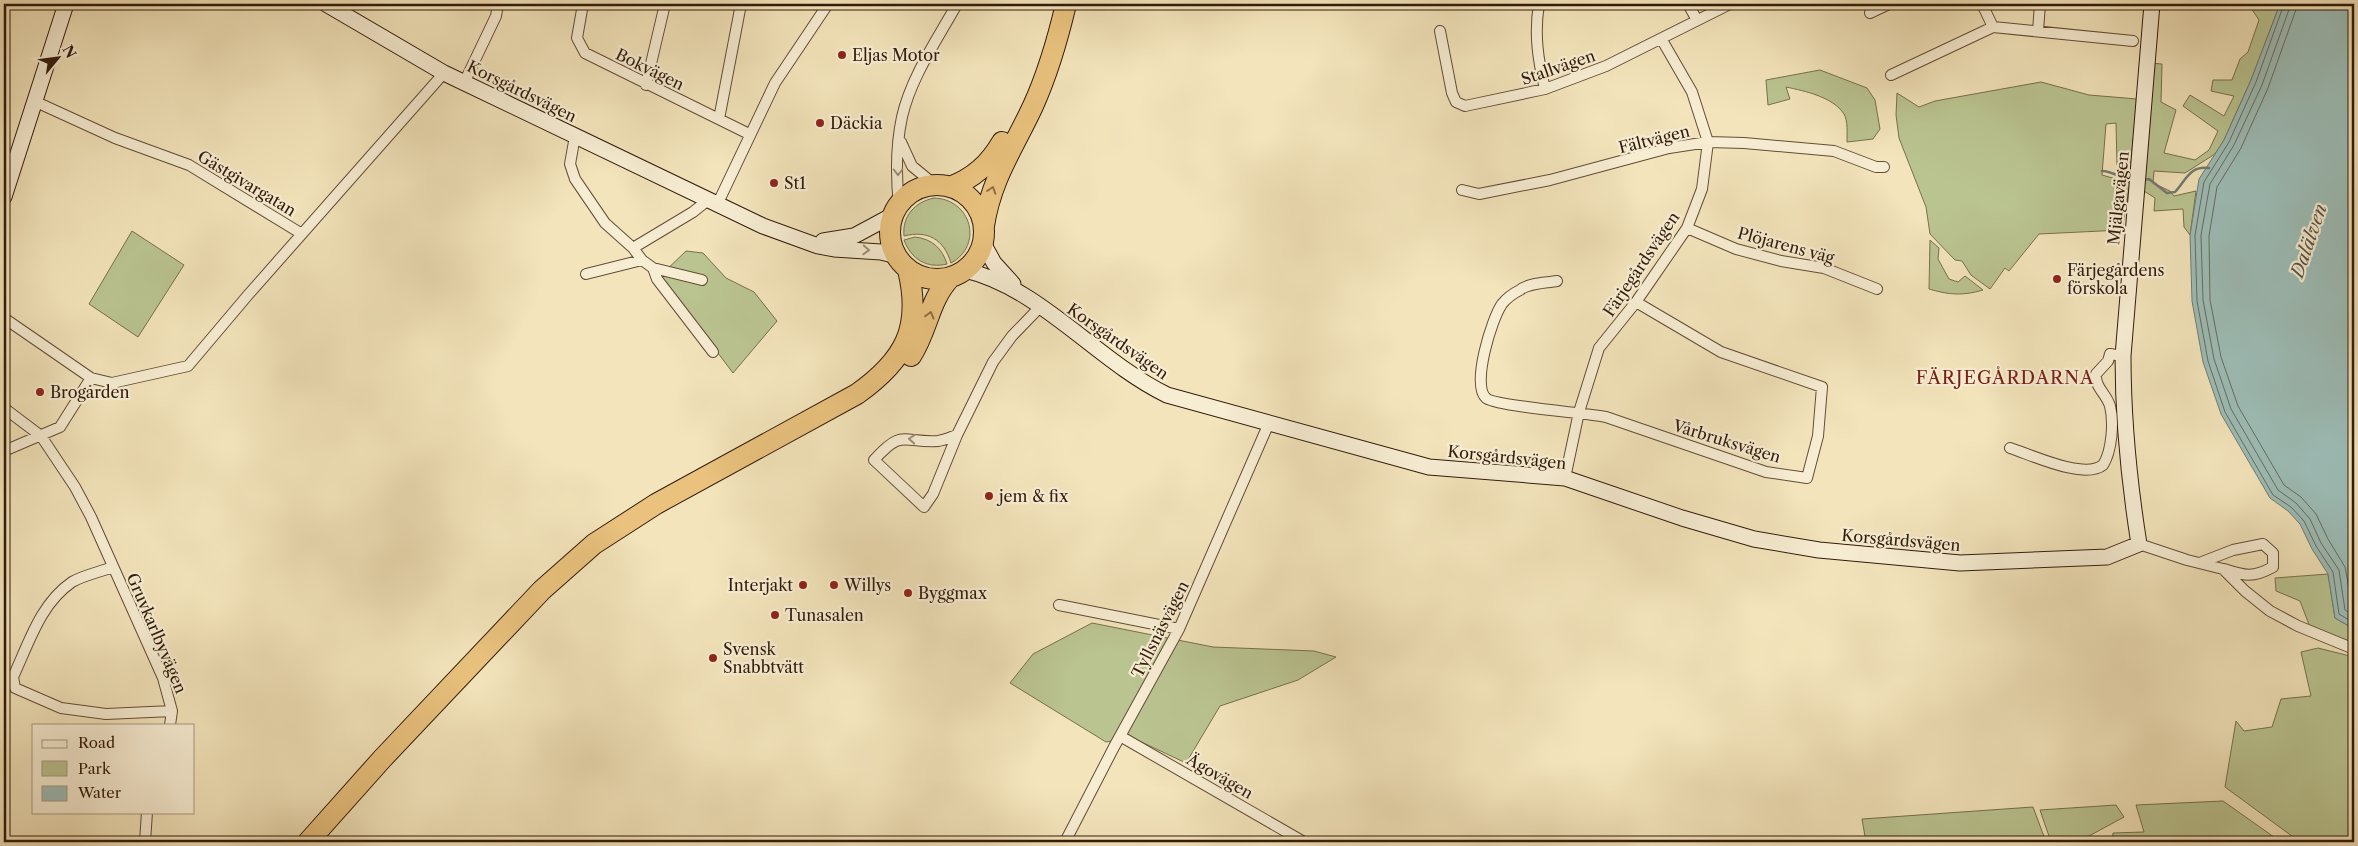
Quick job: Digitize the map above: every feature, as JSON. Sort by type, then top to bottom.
[{"type":"highway","points":[[308,842],[382,758],[536,597],[594,544],[656,504],[856,394],[882,374],[902,349],[910,332],[914,301],[902,263],[890,236],[896,210],[914,191],[943,186],[971,178],[985,167],[1012,125],[1039,63],[1055,4]]},
{"type":"highway","points":[[322,842],[388,767],[551,596],[600,553],[661,513],[862,403],[888,383],[907,362],[923,337],[938,293],[976,258],[984,235],[996,178],[1034,104],[1048,69],[1066,4]]},
{"type":"highway","points":[[943,186],[970,199],[980,212],[984,235]]},
{"type":"highway","points":[[902,263],[932,279],[957,274]]},
{"type":"street","points":[[4,196],[66,4]]},
{"type":"street","name":"Korsgårdsvägen","points":[[326,4],[444,73],[713,203],[801,242],[834,249],[881,252],[902,263]]},
{"type":"street","points":[[464,83],[496,16],[498,4]]},
{"type":"street","name":"Bokvägen","points":[[583,4],[577,38],[585,53],[646,85],[749,134]]},
{"type":"street","points":[[646,85],[665,4]]},
{"type":"street","points":[[719,119],[741,4]]},
{"type":"street","points":[[633,248],[693,212],[713,203],[775,83],[828,4]]},
{"type":"street","points":[[896,210],[901,118],[913,84],[957,4]]},
{"type":"street","points":[[1539,4],[1536,24],[1538,59],[1545,90]]},
{"type":"street","points":[[1688,4],[1698,20]]},
{"type":"street","name":"Stallvägen","points":[[1440,31],[1452,93],[1456,102],[1465,106],[1545,90],[1606,66],[1662,40],[1730,4]]},
{"type":"street","points":[[1870,13],[1889,4]]},
{"type":"street","points":[[1982,4],[1993,27]]},
{"type":"street","points":[[2038,31],[2040,4]]},
{"type":"street","name":"Mjälgavägen","points":[[2139,544],[2130,490],[2116,355],[2152,4]]},
{"type":"street","points":[[1891,75],[1993,27],[2133,41]]},
{"type":"street","name":"Färjegårdsvägen","points":[[1565,478],[1579,412],[1599,348],[1636,302],[1687,228],[1702,189],[1708,142],[1692,92],[1662,40]]},
{"type":"street","name":"Gästgivargatan","points":[[34,101],[115,138],[189,166],[302,234],[444,73]]},
{"type":"street","points":[[575,136],[570,164],[575,179],[605,223],[633,248],[642,260],[653,268],[702,280]]},
{"type":"street","points":[[900,139],[906,157],[912,166],[943,186]]},
{"type":"street","name":"Fältvägen","points":[[1462,190],[1479,194],[1578,173],[1669,148],[1708,142],[1744,143],[1834,151],[1876,167],[1884,168]]},
{"type":"street","name":"Korsgårdsvägen","points":[[801,242],[835,240],[854,236],[896,210]]},
{"type":"street","name":"Plöjarens väg","points":[[1687,228],[1736,249],[1782,261],[1824,268],[1877,289]]},
{"type":"street","points":[[4,318],[91,378],[112,383],[188,366],[302,234]]},
{"type":"street","name":"Korsgårdsvägen","points":[[984,235],[994,263],[1020,293]]},
{"type":"street","points":[[586,274],[642,260]]},
{"type":"street","points":[[653,268],[657,279],[713,352]]},
{"type":"street","name":"Korsgårdsvägen","points":[[957,274],[992,278],[1020,293],[1147,385],[1167,396],[1429,467],[1565,478],[1718,529],[1754,539],[1819,550],[1960,563],[2107,557],[2139,544]]},
{"type":"street","points":[[1556,281],[1522,288],[1502,304],[1490,327],[1482,367],[1481,391],[1486,399],[1499,404],[1579,412]]},
{"type":"street","name":"Vårbruksvägen","points":[[1579,412],[1606,417],[1766,472],[1807,478],[1818,436],[1822,387],[1721,352],[1636,302]]},
{"type":"street","points":[[958,435],[940,441],[904,438],[893,442],[874,460],[924,506],[933,494],[958,435],[997,356],[1012,336],[1040,307]]},
{"type":"street","points":[[2010,448],[2077,470],[2092,470],[2103,465],[2108,451],[2112,425],[2110,407],[2096,382],[2096,374],[2116,355]]},
{"type":"street","points":[[4,451],[60,427],[91,378]]},
{"type":"street","name":"Gruvkarlbyvägen","points":[[4,408],[41,436],[75,487],[163,678],[172,710],[170,724]]},
{"type":"street","name":"Tyllsnäsvägen","points":[[1066,842],[1120,736],[1179,629],[1269,423]]},
{"type":"street","points":[[2139,544],[2179,558],[2202,562],[2246,576],[2261,574],[2273,567],[2273,553],[2263,544],[2233,550],[2202,562]]},
{"type":"street","name":"Gruvkarlbyvägen","points":[[113,567],[73,582],[52,600],[42,614],[13,677],[15,688],[61,708],[106,714],[172,710]]},
{"type":"street","points":[[2223,569],[2245,592],[2270,611],[2298,626],[2354,649]]},
{"type":"street","points":[[1059,605],[1179,629]]},
{"type":"street","name":"Ägovägen","points":[[1120,736],[1304,842]]},
{"type":"street","points":[[145,842],[147,814]]},
{"type":"green space","points":[[2253,4],[2280,4],[2251,80],[2224,140],[2215,154],[2185,173],[2154,171],[2153,183],[2170,191],[2174,196],[2196,191],[2190,235],[2184,227],[2183,209],[2154,211],[2155,198],[2141,189],[2151,63],[2162,64],[2161,102],[2176,110],[2164,153],[2195,160],[2209,150],[2218,131],[2183,106],[2190,95],[2224,116],[2234,96],[2211,91],[2213,80],[2232,80],[2240,59],[2248,52],[2259,20],[2251,8]]},
{"type":"green space","points":[[1820,70],[1867,88],[1875,100],[1880,129],[1873,139],[1847,142],[1847,123],[1844,114],[1833,103],[1810,93],[1786,87],[1790,99],[1768,105],[1766,80]]},
{"type":"green space","points":[[2041,82],[2089,95],[2137,99],[2131,162],[2117,165],[2116,123],[2106,124],[2102,175],[2130,183],[2122,230],[2039,234],[2009,271],[2005,268],[1990,289],[1971,275],[1962,261],[1955,260],[1930,234],[1926,207],[1899,138],[1896,115],[1897,93],[1919,107],[1935,101]]},
{"type":"green space","points":[[934,198],[947,200],[957,206],[969,224],[970,235],[967,245],[961,255],[951,263],[944,248],[934,238],[920,234],[904,236],[905,222],[911,211],[921,203]]},
{"type":"green space","points":[[132,231],[184,265],[138,337],[89,304]]},
{"type":"green space","points":[[915,237],[936,245],[947,264],[926,264],[915,257],[904,240]]},
{"type":"green space","points":[[1930,240],[1939,248],[1938,259],[1949,279],[1958,282],[1965,276],[1983,290],[1956,294],[1929,289]]},
{"type":"green space","points":[[686,251],[703,253],[726,278],[754,292],[777,321],[733,373],[660,276]]},
{"type":"green space","points":[[2328,574],[2335,618],[2354,629],[2354,643],[2310,627],[2300,601],[2276,591],[2275,578]]},
{"type":"green space","points":[[1092,623],[1213,647],[1314,651],[1336,657],[1298,680],[1220,706],[1186,763],[1133,738],[1106,742],[1010,683],[1033,654]]},
{"type":"green space","points":[[2318,648],[2354,657],[2354,842],[2300,842],[2225,787],[2236,721],[2244,731],[2272,727],[2281,699],[2311,696],[2301,652]]},
{"type":"green space","points":[[2223,801],[2281,842],[2180,842],[2177,840],[2176,842],[2112,842],[2113,833],[2144,832],[2136,805]]},
{"type":"green space","points":[[2116,805],[2124,817],[2078,842],[2051,842],[2040,810]]},
{"type":"green space","points":[[2033,807],[2046,842],[1866,842],[1862,819]]},
{"type":"water","name":"Dalälven","points":[[2280,4],[2354,4],[2354,629],[2335,618],[2328,574],[2312,549],[2300,524],[2288,511],[2270,498],[2221,414],[2203,362],[2192,301],[2190,235],[2199,179],[2224,140],[2251,80]]},
{"type":"waterway","points":[[2143,180],[2149,179],[2167,193],[2175,192],[2193,171],[2209,168]]},
{"type":"waterway","points":[[2102,171],[2110,172],[2133,182]]},
{"type":"place","name":"Eljas Motor","points":[[842,55]]},
{"type":"place","name":"Däckia","points":[[820,123]]},
{"type":"place","name":"St1","points":[[774,183]]},
{"type":"place","name":"Färjegårdens förskola","points":[[2057,279]]},
{"type":"place","name":"Brogården","points":[[40,392]]},
{"type":"place","name":"jem & fix","points":[[989,496]]},
{"type":"place","name":"Interjakt","points":[[803,585]]},
{"type":"place","name":"Willys","points":[[834,585]]},
{"type":"place","name":"Byggmax","points":[[908,593]]},
{"type":"place","name":"Tunasalen","points":[[775,615]]},
{"type":"place","name":"Svensk Snabbtvätt","points":[[713,658]]},
{"type":"district","name":"FÄRJEGÅRDARNA","points":[[2005,378]]}]
